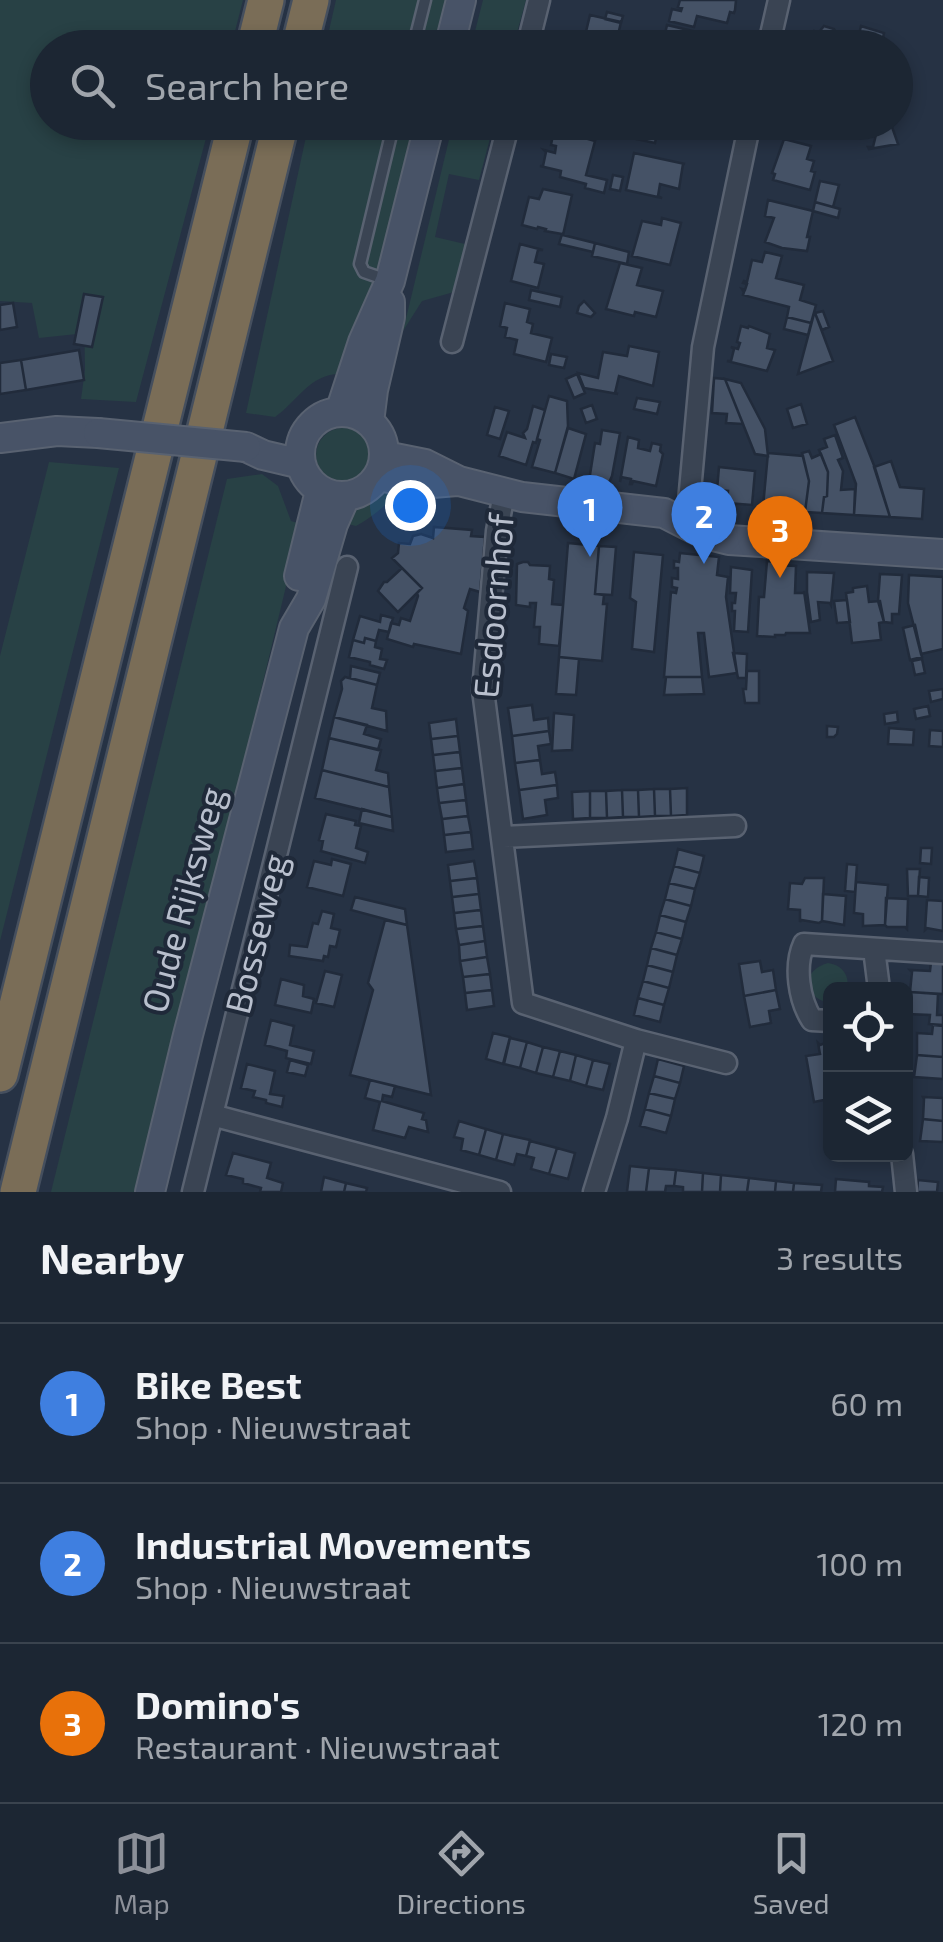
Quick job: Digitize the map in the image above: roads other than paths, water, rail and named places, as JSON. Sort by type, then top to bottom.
[{"type":"highway","points":[[258,30],[266,0]]},
{"type":"highway","points":[[304,30],[311,0]]},
{"type":"highway","points":[[0,1074],[232,140]]},
{"type":"highway","points":[[18,1192],[277,140]]},
{"type":"main road","points":[[454,30],[461,0]]},
{"type":"main road","points":[[340,412],[363,342],[390,281],[425,140]]},
{"type":"main road","points":[[369,422],[372,390],[390,317],[390,281]]},
{"type":"main road","points":[[340,412],[369,422],[381,437],[382,466],[370,486],[358,494],[333,494],[311,483],[302,452],[307,431],[321,418],[340,412]]},
{"type":"main road","points":[[0,438],[57,431],[302,452]]},
{"type":"main road","points":[[382,466],[425,464],[459,481],[504,494],[664,514],[705,534],[729,540],[943,554]]},
{"type":"main road","name":"Oude Rijksweg","points":[[150,1192],[294,628],[294,593],[333,494]]},
{"type":"street","points":[[532,30],[539,0]]},
{"type":"street","points":[[772,30],[779,0]]},
{"type":"street","points":[[452,342],[504,140]]},
{"type":"street","points":[[686,524],[703,347],[746,140]]},
{"type":"street","name":"Esdoornhof","points":[[504,494],[497,530],[483,690],[523,1003],[636,1040],[726,1063]]},
{"type":"street","name":"Bosseweg","points":[[193,1192],[347,567]]},
{"type":"street","points":[[284,668],[321,676]]},
{"type":"street","points":[[502,838],[735,826]]},
{"type":"street","points":[[823,1022],[812,1020],[803,1006],[798,957],[804,944],[943,952]]},
{"type":"street","points":[[874,949],[878,982]]},
{"type":"street","points":[[594,1192],[636,1040]]},
{"type":"street","points":[[212,1115],[500,1192]]},
{"type":"street","points":[[903,1162],[906,1192]]},
{"type":"lane","points":[[418,30],[426,0]]},
{"type":"lane","points":[[390,140],[360,264],[364,272],[390,281]]},
{"type":"place","name":"Bike Best","points":[[590,557]]},
{"type":"place","name":"Industrial Movements","points":[[704,564]]},
{"type":"place","name":"Domino's","points":[[780,578]]}]
